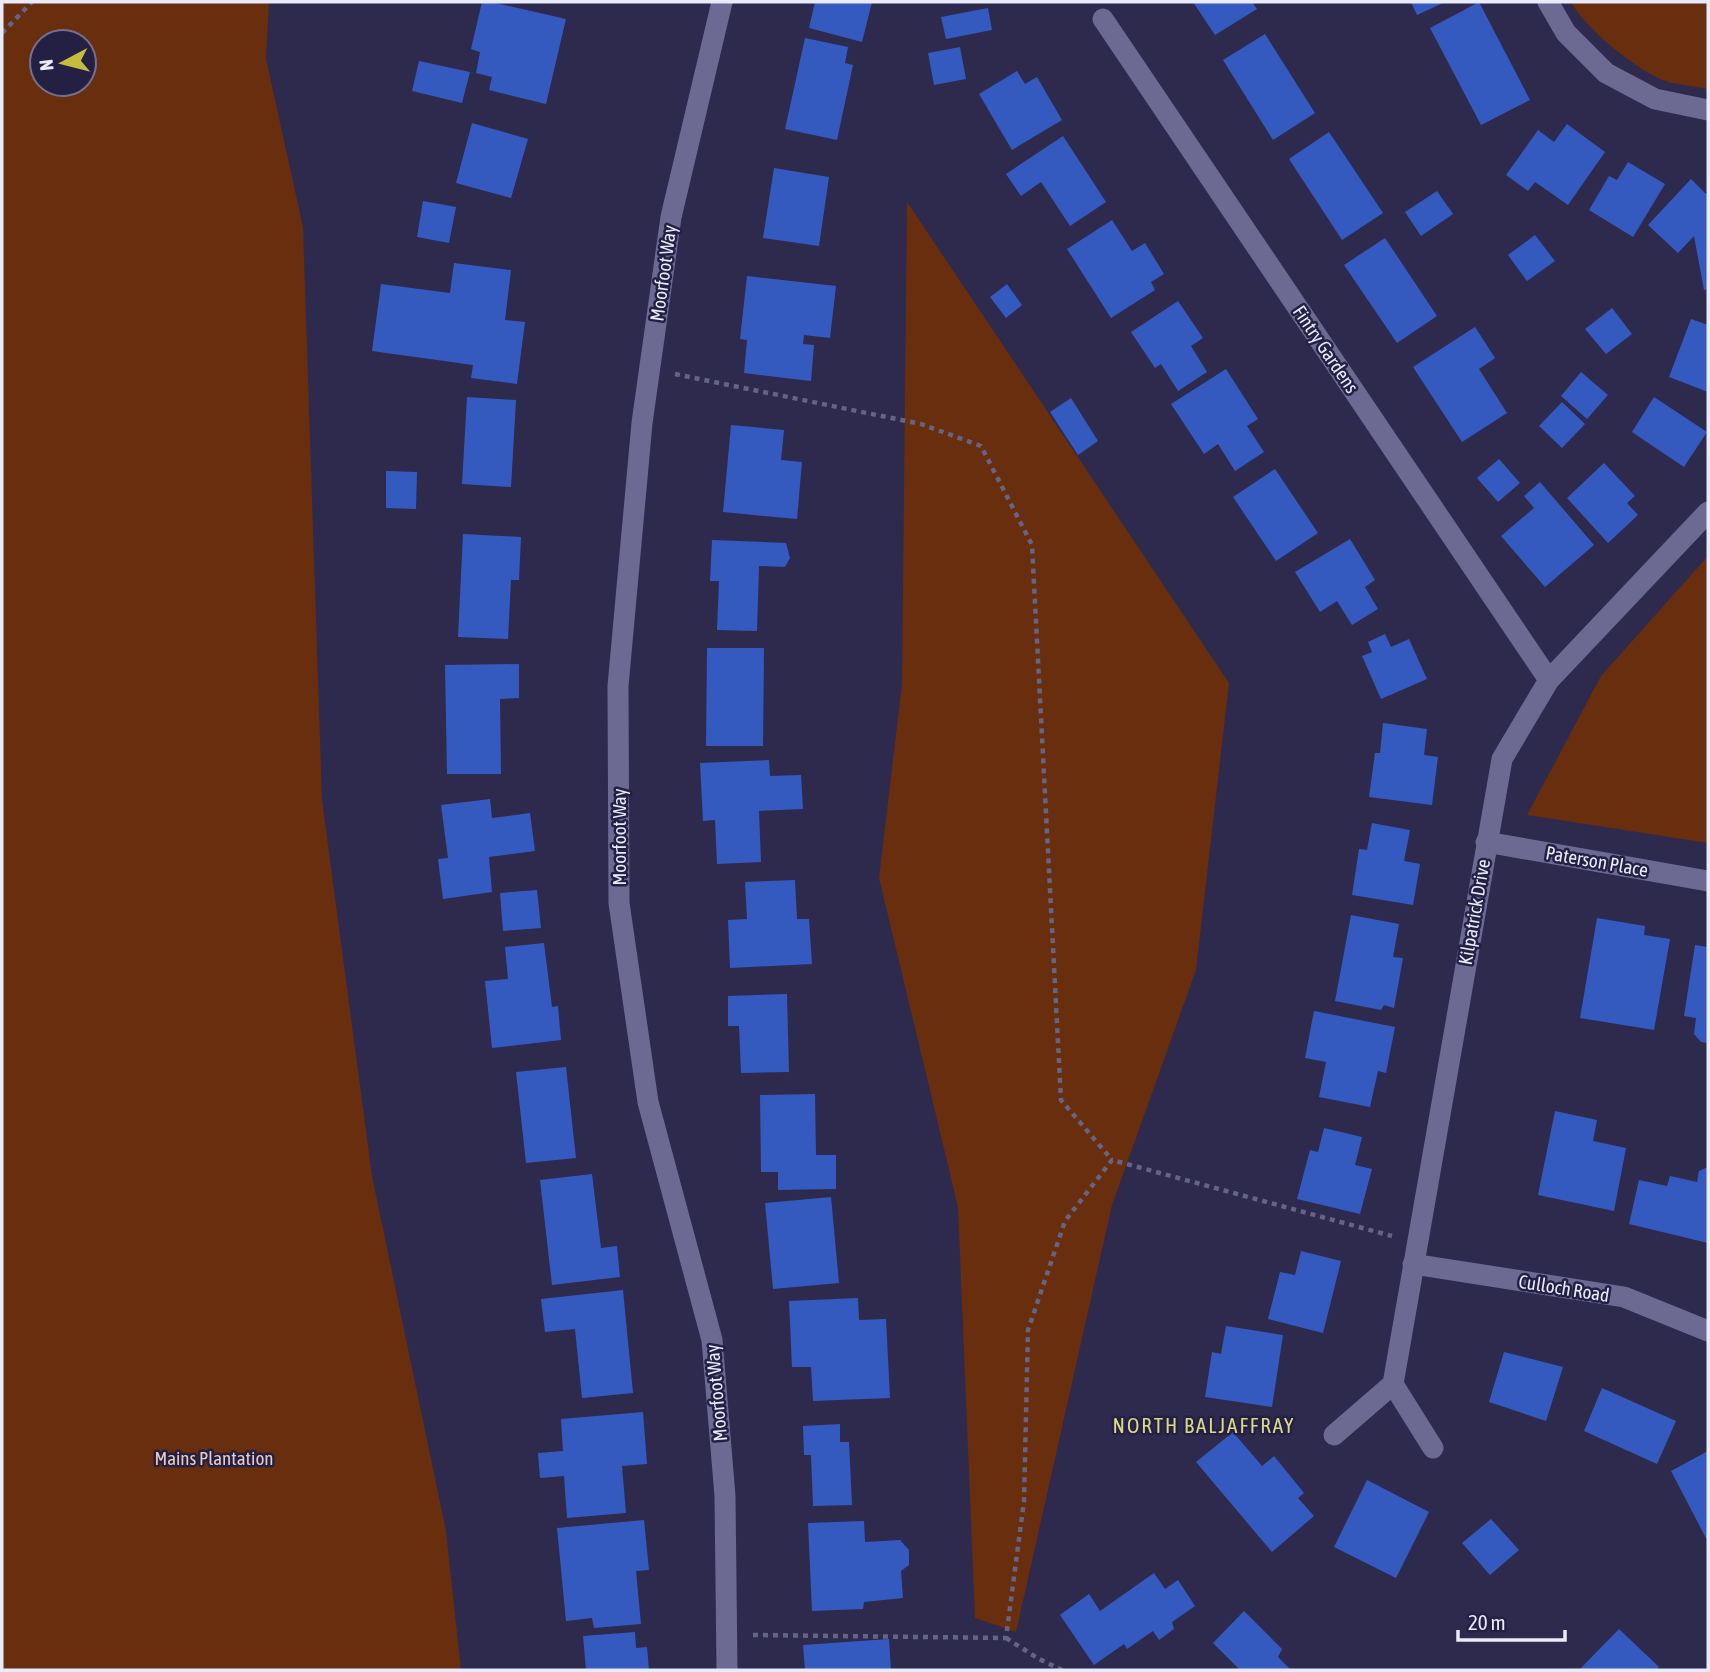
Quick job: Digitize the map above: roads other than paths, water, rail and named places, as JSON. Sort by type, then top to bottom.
[{"type":"street","name":"Moorfoot Way","points":[[722,2],[671,217],[642,423],[618,686],[619,903],[648,1102],[712,1340],[725,1496],[727,1670]]},
{"type":"street","points":[[1548,2],[1566,33],[1606,73],[1655,99],[1708,110]]},
{"type":"street","name":"Fintry Gardens","points":[[1103,19],[1549,680]]},
{"type":"street","name":"Kilpatrick Drive","points":[[1393,1384],[1502,759],[1549,680],[1708,512]]},
{"type":"street","name":"Paterson Place","points":[[1486,842],[1708,881]]},
{"type":"street","name":"Culloch Road","points":[[1413,1264],[1624,1297],[1708,1331]]},
{"type":"street","points":[[1334,1434],[1393,1384],[1433,1448]]},
{"type":"district","name":"NORTH BALJAFFRAY","points":[[1204,1425]]},
{"type":"park label","name":"Mains Plantation","points":[[214,1458]]}]
